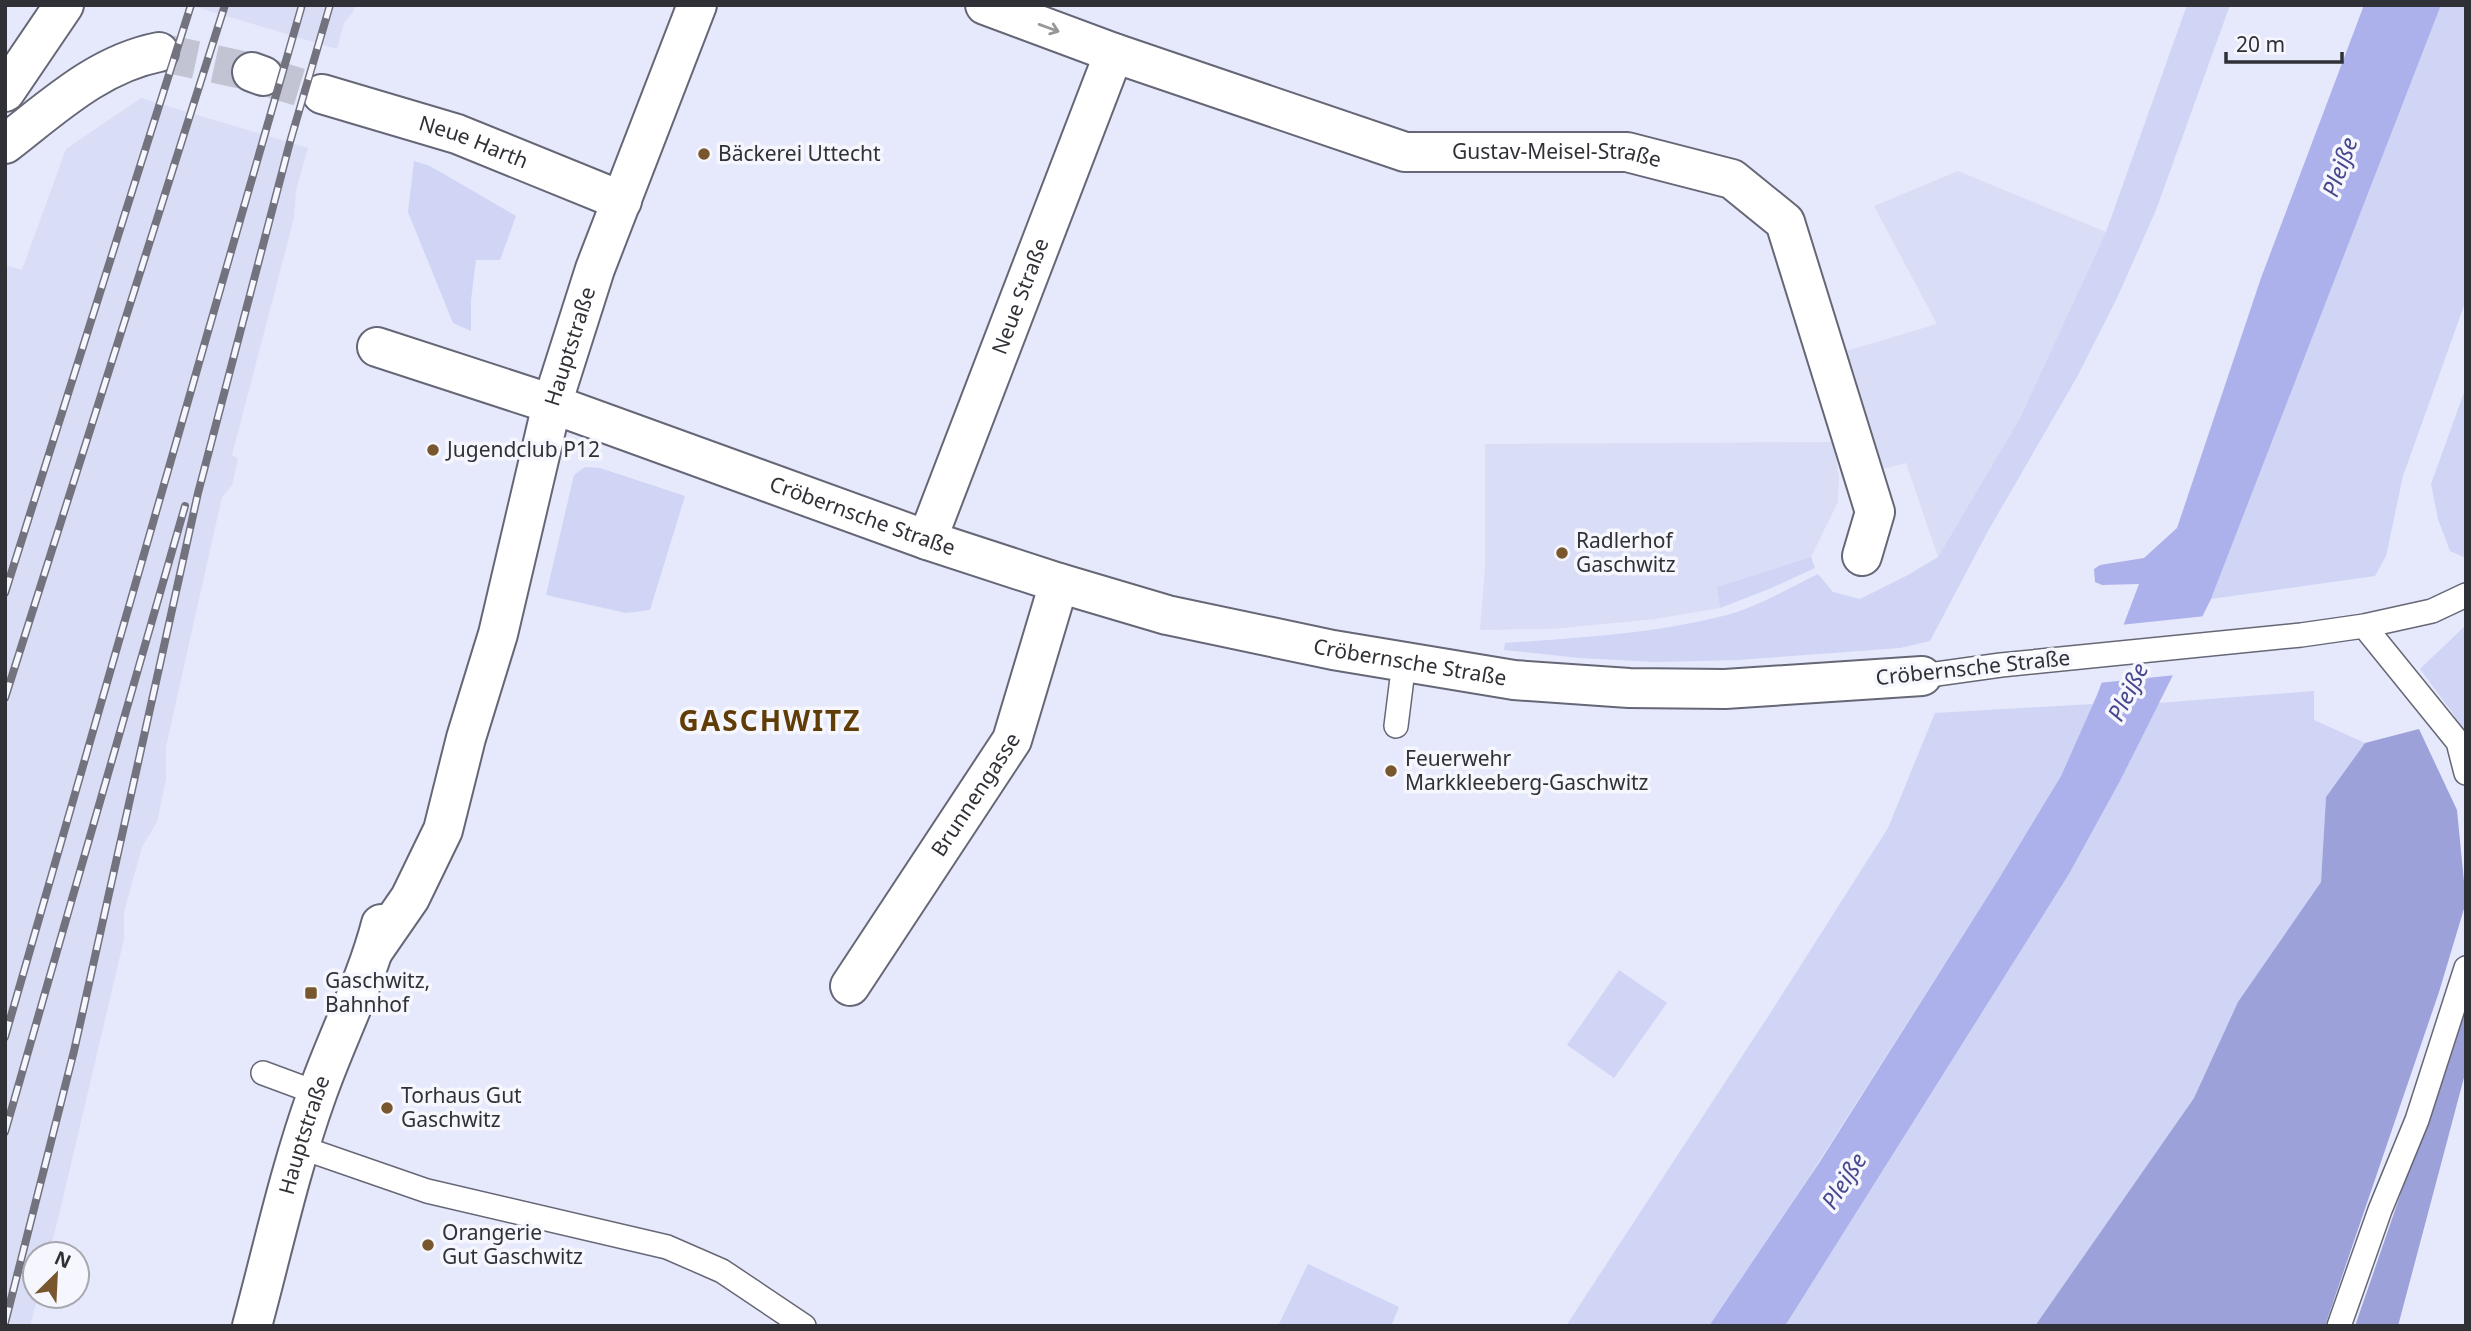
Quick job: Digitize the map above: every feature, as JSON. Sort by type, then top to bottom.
[{"type":"street","points":[[5,92],[64,5]]},
{"type":"street","name":"Hauptstraße","points":[[252,1326],[317,1093],[374,950],[391,889],[416,824],[466,738],[498,634],[552,404],[595,269],[697,5]]},
{"type":"street","name":"Gustav-Meisel-Straße","points":[[985,5],[1405,152],[1627,152],[1732,179],[1785,222],[1875,512],[1862,556]]},
{"type":"street","points":[[5,144],[90,78],[136,57],[159,52]]},
{"type":"street","name":"Neue Straße","points":[[927,540],[1114,52]]},
{"type":"street","name":"Neue Harth","points":[[322,94],[457,134],[622,201]]},
{"type":"street","name":"Cröbernsche Straße","points":[[377,347],[552,404],[927,540],[1167,615],[1333,650],[1514,680],[1629,688],[1725,690],[1922,676]]},
{"type":"street","name":"Brunnengasse","points":[[850,986],[1012,740],[1059,583]]},
{"type":"lane","name":"Cröbernsche Straße","points":[[1922,676],[2364,626],[2432,611],[2466,595]]},
{"type":"lane","points":[[2364,626],[2458,742],[2466,773]]},
{"type":"lane","points":[[1396,726],[1404,662]]},
{"type":"lane","points":[[2339,1326],[2380,1210],[2417,1120],[2466,968]]},
{"type":"lane","points":[[263,1073],[317,1093]]},
{"type":"lane","points":[[300,1147],[427,1191],[667,1247],[722,1271],[804,1326]]},
{"type":"shaded area","points":[[189,5],[355,5],[344,23],[337,49]]},
{"type":"shaded area","points":[[2187,5],[2230,5],[2156,210],[2117,298],[2077,377],[1988,531],[1930,641],[1900,648],[1738,660],[1655,662],[1504,650],[1505,643],[1640,631],[1719,617],[1758,604],[1818,574],[1833,592],[1860,599],[1938,557],[2020,418],[2106,232]]},
{"type":"shaded area","points":[[2441,5],[2466,5],[2466,300],[2403,476],[2386,556],[2375,576],[2211,599]]},
{"type":"shaded area","points":[[141,98],[308,148],[296,190],[294,218],[232,455],[238,459],[232,485],[222,497],[195,617],[166,747],[166,779],[157,822],[142,847],[124,912],[124,939],[53,1240],[21,1240],[21,1310],[34,1310],[30,1326],[5,1326],[5,265],[22,270],[66,149]]},
{"type":"shaded area","points":[[414,161],[430,166],[516,216],[500,260],[476,260],[471,300],[471,331],[453,323],[408,212]]},
{"type":"shaded area","points":[[1958,171],[2106,232],[2020,418],[1938,557],[1906,463],[1875,471],[1843,352],[1937,324],[1874,206]]},
{"type":"shaded area","points":[[2466,387],[2466,558],[2450,551],[2438,519],[2431,484]]},
{"type":"shaded area","points":[[1833,442],[1839,477],[1838,502],[1811,557],[1717,587],[1720,608],[1655,619],[1552,629],[1480,630],[1485,568],[1485,444]]},
{"type":"shaded area","points":[[585,467],[600,468],[685,496],[650,610],[626,613],[546,595],[574,475]]},
{"type":"shaded area","points":[[1811,557],[1815,568],[1720,608],[1717,587]]},
{"type":"shaded area","points":[[2466,625],[2466,748],[2454,715],[2420,669]]},
{"type":"shaded area","points":[[2314,691],[2314,720],[2365,743],[2326,797],[2321,882],[2239,1001],[2194,1098],[2035,1326],[1785,1326],[2069,874],[2120,781],[2158,703]]},
{"type":"shaded area","points":[[2093,704],[2061,776],[1998,880],[1809,1177],[1709,1326],[1566,1326],[1888,828],[1935,713]]},
{"type":"shaded area","points":[[2419,729],[2457,810],[2466,902],[2439,992],[2325,1326],[2035,1326],[2194,1098],[2238,1002],[2321,882],[2326,797],[2365,743]]},
{"type":"shaded area","points":[[1619,970],[1667,1003],[1614,1078],[1567,1045]]},
{"type":"shaded area","points":[[2466,1005],[2466,1070],[2398,1326],[2355,1326]]},
{"type":"shaded area","points":[[1308,1264],[1399,1307],[1391,1326],[1278,1326]]},
{"type":"water","name":"Pleiße","points":[[2364,5],[2441,5],[2211,599],[2120,781],[2069,874],[1785,1326],[1709,1326],[1819,1163],[2061,776],[2097,695],[2139,584],[2102,585],[2095,582],[2094,569],[2100,565],[2144,558],[2177,528],[2261,278]]},
{"type":"pier","points":[[2206,616],[2176,675],[2098,683],[2120,625]]},
{"type":"tunnel","points":[[159,52],[252,72]]},
{"type":"tunnel","points":[[263,76],[322,94]]},
{"type":"railway","points":[[5,593],[191,5]]},
{"type":"railway","points":[[5,698],[225,5]]},
{"type":"railway","points":[[5,1037],[302,5]]},
{"type":"railway","points":[[5,1323],[74,1051],[198,493],[290,142],[330,5]]},
{"type":"railway","points":[[5,1132],[185,506]]},
{"type":"place","name":"Bäckerei Uttecht","points":[[704,154]]},
{"type":"place","name":"Jugendclub P12","points":[[433,450]]},
{"type":"place","name":"Radlerhof Gaschwitz","points":[[1562,553]]},
{"type":"place","name":"Feuerwehr Markkleeberg-Gaschwitz","points":[[1391,771]]},
{"type":"place","name":"Gaschwitz, Bahnhof","points":[[311,993]]},
{"type":"place","name":"Torhaus Gut Gaschwitz","points":[[387,1108]]},
{"type":"place","name":"Orangerie Gut Gaschwitz","points":[[428,1245]]},
{"type":"district","name":"GASCHWITZ","points":[[770,721]]}]
